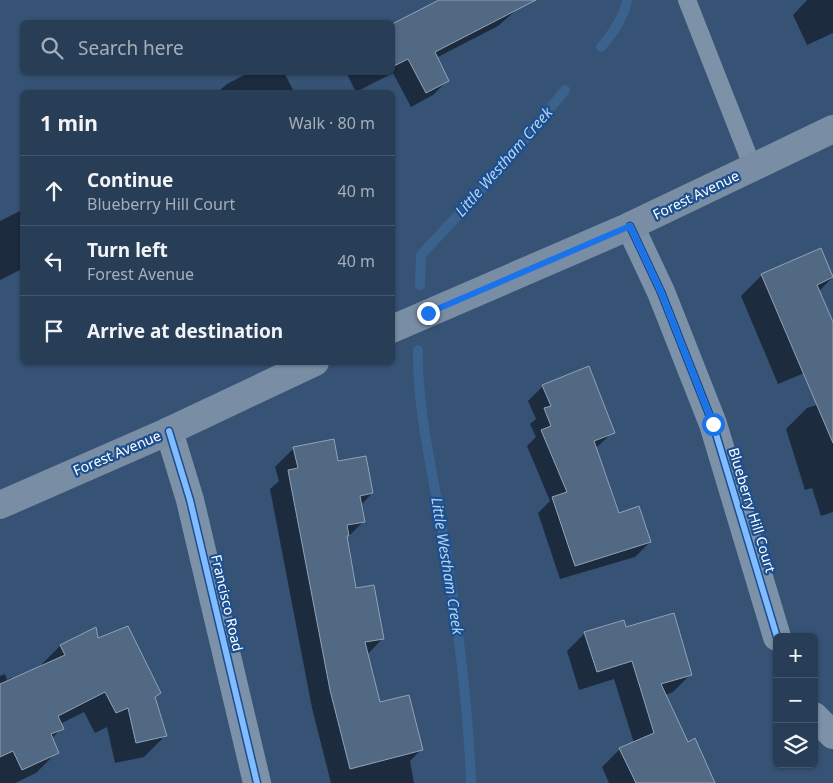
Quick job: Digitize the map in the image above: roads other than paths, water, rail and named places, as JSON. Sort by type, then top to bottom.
[{"type":"main road","name":"Forest Avenue","points":[[395,328],[630,226],[833,129]]},
{"type":"main road","name":"Forest Avenue","points":[[0,505],[169,431],[309,365]]},
{"type":"street","name":"Blueberry Hill Court","points":[[630,226],[661,292],[713,424],[776,633]]},
{"type":"street","name":"Francisco Road","points":[[169,431],[190,500],[258,783]]},
{"type":"street","points":[[818,720],[833,735]]},
{"type":"lane","points":[[688,0],[753,168]]},
{"type":"waterway","name":"Little Westham Creek","points":[[601,47],[617,25],[627,0]]},
{"type":"waterway","name":"Little Westham Creek","points":[[420,285],[421,255],[500,170],[565,90]]},
{"type":"waterway","name":"Little Westham Creek","points":[[418,350],[418,373],[426,442],[448,565],[461,658],[471,783]]}]
